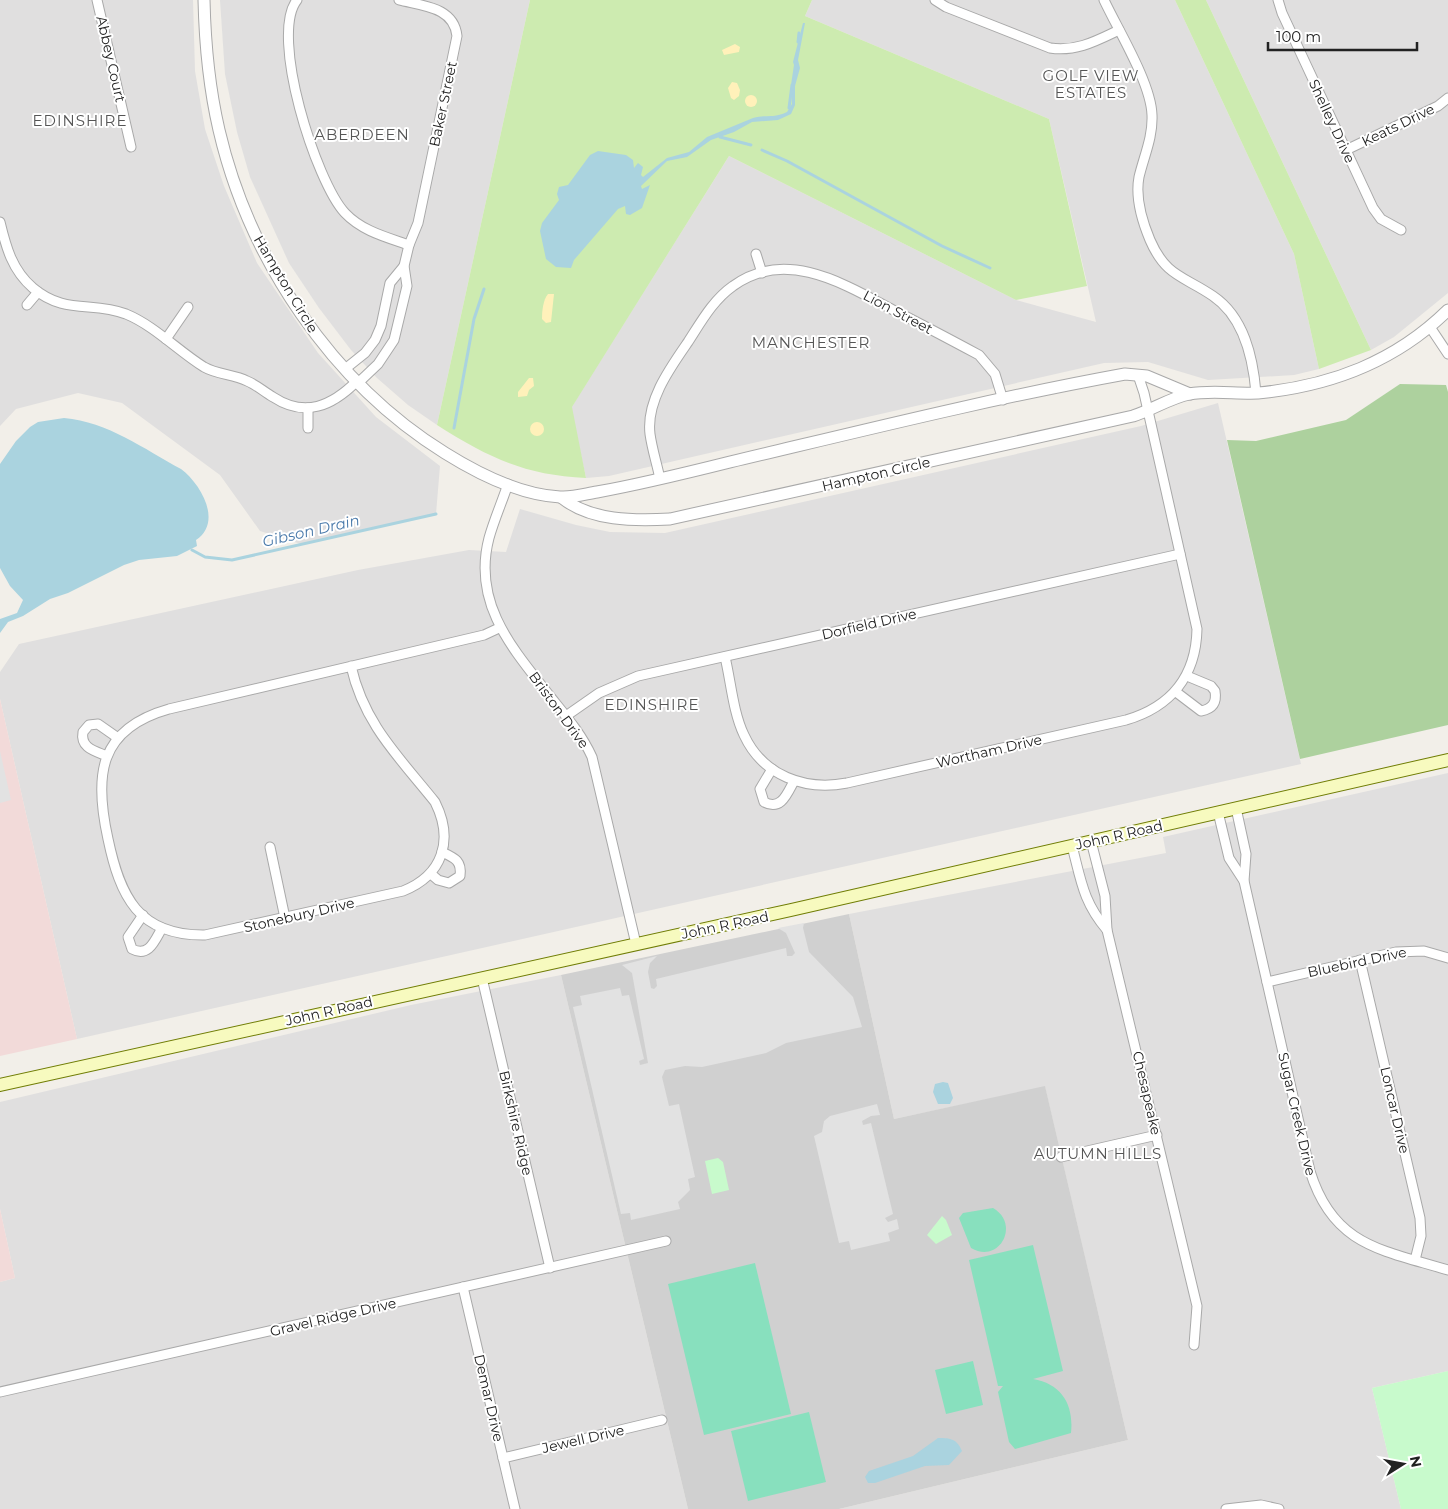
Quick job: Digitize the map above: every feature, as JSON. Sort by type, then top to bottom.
[{"type":"main road","name":"John R Road","points":[[0,1085],[636,944],[1448,760]]},
{"type":"street","name":"Abbey Court","points":[[97,0],[131,147]]},
{"type":"street","name":"Hampton Circle","points":[[204,0],[211,86],[219,129],[238,192],[252,226],[288,292],[317,335],[345,369],[398,421],[466,466],[508,484],[540,494],[562,498],[660,479],[1003,400],[1125,374],[1147,376],[1190,394]]},
{"type":"street","points":[[297,0],[293,5],[288,24],[292,67],[302,117],[328,188],[336,203],[352,220],[374,233],[409,245]]},
{"type":"street","name":"Baker Street","points":[[308,408],[333,402],[358,382],[385,355],[397,332],[407,286],[404,266],[409,245],[418,223],[457,36],[456,26],[448,15],[433,8],[399,0]]},
{"type":"street","points":[[935,0],[946,7],[1050,48],[1062,50],[1082,47],[1119,30]]},
{"type":"street","points":[[1104,0],[1146,89],[1152,112],[1152,135],[1139,179],[1138,191],[1139,204],[1149,238],[1154,248],[1175,274],[1214,296],[1231,312],[1249,350],[1256,393]]},
{"type":"street","name":"Shelley Drive","points":[[1278,0],[1282,13],[1373,208],[1381,219],[1401,230]]},
{"type":"street","name":"Keats Drive","points":[[1346,150],[1438,106],[1448,98]]},
{"type":"street","points":[[0,222],[12,262],[24,279],[38,292],[66,305],[106,309],[125,314],[166,339],[205,367],[247,380],[284,403],[308,408],[308,428]]},
{"type":"street","points":[[756,254],[762,272]]},
{"type":"street","name":"Baker Street","points":[[345,369],[371,347],[381,326],[390,283],[404,266]]},
{"type":"street","name":"Lion Street","points":[[660,479],[650,434],[650,421],[652,408],[660,388],[685,346],[717,300],[734,285],[762,272],[792,269],[828,278],[979,355],[995,374],[1003,400]]},
{"type":"street","points":[[27,305],[38,292]]},
{"type":"street","points":[[166,339],[188,307]]},
{"type":"street","name":"Hampton Circle","points":[[562,498],[578,509],[606,516],[632,520],[670,519],[1147,411],[1190,394],[1256,393],[1296,388],[1356,372],[1400,349],[1430,327],[1448,310]]},
{"type":"street","points":[[381,326],[397,332]]},
{"type":"street","points":[[1430,327],[1448,354]]},
{"type":"street","name":"Wortham Drive","points":[[725,656],[744,734],[753,751],[772,769],[794,781],[823,786],[1126,720],[1149,712],[1176,692],[1187,676],[1194,654],[1197,630],[1138,375]]},
{"type":"street","name":"Briston Drive","points":[[508,484],[489,540],[487,587],[499,628],[586,744],[594,764],[636,944]]},
{"type":"street","name":"Dorfield Drive","points":[[566,716],[600,693],[625,680],[1180,554]]},
{"type":"street","name":"Stonebury Drive","points":[[431,874],[425,880],[402,891],[205,935],[184,934],[162,928],[143,915],[122,889],[112,860],[100,796],[103,768],[107,756],[118,738],[136,723],[158,712],[484,635],[499,628]]},
{"type":"street","points":[[351,666],[359,698],[372,722],[435,802],[441,814],[444,828],[442,852],[431,874],[438,880],[449,883],[460,876],[460,864],[454,857],[442,852]]},
{"type":"street","points":[[1176,692],[1201,711],[1210,708],[1214,704],[1215,691],[1211,686],[1187,676]]},
{"type":"street","points":[[107,756],[86,746],[83,732],[89,725],[98,724],[118,738]]},
{"type":"street","points":[[772,769],[760,789],[764,802],[772,805],[779,803],[784,799],[794,781]]},
{"type":"street","name":"Sugar Creek Drive","points":[[1236,808],[1246,854],[1244,881],[1310,1171],[1318,1195],[1333,1218],[1353,1236],[1382,1251],[1448,1270]]},
{"type":"street","name":"Sugar Creek Drive","points":[[1218,812],[1229,858],[1244,881]]},
{"type":"street","name":"Chesapeake","points":[[1091,841],[1104,896],[1108,930],[1197,1306],[1194,1344]]},
{"type":"street","name":"Chesapeake","points":[[1072,846],[1086,900],[1093,913],[1108,930]]},
{"type":"street","points":[[270,847],[285,918]]},
{"type":"street","points":[[143,915],[128,937],[132,949],[143,952],[147,951],[162,928]]},
{"type":"street","name":"Bluebird Drive","points":[[1266,982],[1410,950],[1448,958]]},
{"type":"street","name":"Loncar Drive","points":[[1360,960],[1420,1218],[1421,1236],[1415,1260]]},
{"type":"street","name":"Birkshire Ridge","points":[[482,978],[550,1268]]},
{"type":"street","points":[[1060,1157],[1157,1135]]},
{"type":"street","name":"Gravel Ridge Drive","points":[[0,1392],[666,1242]]},
{"type":"street","name":"Demar Drive","points":[[464,1287],[515,1509]]},
{"type":"street","name":"Jewell Drive","points":[[503,1458],[662,1420]]},
{"type":"street","points":[[1226,1509],[1260,1505],[1279,1509]]},
{"type":"shaded area","name":"EDINSHIRE","points":[[0,0],[193,0],[195,71],[205,129],[224,186],[257,263],[318,353],[376,417],[440,466],[436,514],[301,544],[260,531],[220,475],[122,403],[78,393],[16,409],[0,426]]},
{"type":"shaded area","name":"ABERDEEN","points":[[220,0],[530,0],[437,425],[408,405],[377,378],[351,350],[319,308],[289,263],[250,177],[237,132],[225,74]]},
{"type":"shaded area","points":[[812,0],[1175,0],[1294,254],[1319,369],[1294,375],[1208,380],[1148,362],[1104,363],[609,476],[586,478],[571,408],[729,156],[1016,300],[1096,322],[1049,119],[805,16]]},
{"type":"shaded area","points":[[1206,0],[1448,0],[1448,293],[1394,337],[1371,350]]},
{"type":"shaded area","name":"EDINSHIRE","points":[[1218,403],[1301,764],[77,1039],[0,699],[0,672],[19,644],[358,570],[469,550],[506,552],[520,509],[576,525],[610,532],[665,533],[1141,426]]},
{"type":"shaded area","points":[[0,699],[77,1039],[0,1056]]},
{"type":"shaded area","points":[[0,751],[11,800],[0,803]]},
{"type":"shaded area","points":[[1448,773],[1448,1371],[1372,1388],[1401,1509],[839,1509],[1128,1440],[1045,1087],[894,1119],[849,914],[1166,853],[1163,837]]},
{"type":"shaded area","points":[[849,914],[894,1119],[1045,1086],[1128,1440],[839,1509],[688,1509],[561,975]]},
{"type":"shaded area","points":[[804,923],[803,928],[809,952],[853,997],[862,1027],[786,1043],[766,1053],[702,1067],[685,1066],[665,1070],[662,1077],[669,1106],[679,1104],[695,1177],[688,1179],[690,1190],[678,1202],[680,1209],[631,1220],[630,1213],[621,1214],[573,1007],[582,1005],[580,996],[620,988],[622,996],[629,995],[644,1059],[639,1061],[640,1065],[648,1063],[632,973],[622,965],[657,956],[650,963],[648,972],[651,988],[654,989],[657,986],[656,979],[786,948],[787,956],[792,956],[795,953],[786,933],[778,928]]},
{"type":"shaded area","points":[[561,975],[688,1509],[0,1509],[0,1282],[15,1278],[0,1209],[0,1102],[411,1005]]},
{"type":"shaded area","points":[[877,1104],[880,1115],[871,1116],[862,1121],[863,1125],[871,1123],[893,1214],[885,1218],[888,1222],[897,1219],[899,1229],[888,1233],[890,1241],[851,1250],[849,1241],[839,1243],[814,1136],[822,1132],[824,1121],[830,1116]]},
{"type":"shaded area","points":[[0,1209],[15,1278],[0,1282]]},
{"type":"green space","points":[[530,0],[812,0],[805,16],[1049,119],[1087,286],[1016,300],[729,156],[572,407],[586,478],[526,469],[474,447],[437,425]]},
{"type":"green space","points":[[1175,0],[1206,0],[1371,350],[1319,369],[1294,254]]},
{"type":"green space","points":[[1400,384],[1446,385],[1448,392],[1448,725],[1300,759],[1227,440],[1256,441],[1346,420]]},
{"type":"green space","points":[[718,1158],[723,1162],[729,1190],[712,1194],[705,1161]]},
{"type":"green space","points":[[993,1208],[1001,1215],[1005,1223],[1006,1232],[1003,1240],[998,1247],[990,1251],[981,1252],[971,1248],[959,1218],[963,1213]]},
{"type":"green space","points":[[942,1216],[946,1220],[952,1235],[936,1244],[927,1235]]},
{"type":"green space","points":[[1033,1245],[1063,1371],[1033,1379],[1052,1386],[1064,1397],[1070,1413],[1071,1433],[1015,1449],[1009,1442],[998,1392],[1003,1386],[998,1386],[969,1260]]},
{"type":"green space","points":[[755,1263],[791,1414],[704,1435],[668,1284]]},
{"type":"green space","points":[[973,1361],[983,1405],[946,1414],[935,1370]]},
{"type":"green space","points":[[1448,1371],[1448,1509],[1401,1509],[1372,1388]]},
{"type":"green space","points":[[809,1412],[826,1482],[748,1501],[731,1431]]},
{"type":"sand","points":[[735,44],[740,47],[739,52],[724,55],[722,50]]},
{"type":"sand","points":[[732,82],[737,83],[740,90],[739,96],[734,100],[731,98],[728,88]]},
{"type":"sand","points":[[749,95],[753,95],[757,101],[753,107],[749,107],[745,103],[745,99]]},
{"type":"sand","points":[[548,294],[554,294],[551,322],[546,323],[542,319],[542,313]]},
{"type":"sand","points":[[529,378],[533,378],[534,386],[529,390],[527,396],[518,397],[518,392]]},
{"type":"sand","points":[[537,422],[542,424],[544,429],[542,434],[537,436],[532,434],[530,429],[532,424]]},
{"type":"water","points":[[803,23],[805,23],[798,60],[800,68],[795,86],[795,105],[791,114],[778,120],[752,122],[734,132],[711,140],[687,157],[667,161],[641,186],[642,189],[650,185],[642,208],[630,215],[626,214],[625,206],[618,209],[574,260],[571,268],[556,267],[546,259],[540,231],[542,223],[559,200],[557,194],[559,187],[568,185],[590,155],[598,151],[626,155],[633,160],[634,168],[638,163],[643,167],[641,175],[643,177],[667,158],[689,152],[707,137],[753,118],[787,112],[792,104],[793,62]]},
{"type":"water","points":[[64,418],[96,425],[111,431],[181,469],[202,493],[206,503],[208,523],[204,532],[196,540],[197,546],[177,556],[139,560],[124,565],[68,593],[50,599],[23,616],[8,622],[0,633],[0,619],[17,613],[23,600],[10,586],[0,568],[0,464],[16,441],[30,427],[38,422]]},
{"type":"water","points":[[948,1083],[953,1098],[950,1104],[938,1104],[933,1092],[935,1084]]},
{"type":"water","points":[[938,1438],[953,1440],[962,1451],[949,1465],[925,1466],[875,1483],[868,1483],[865,1477],[869,1471],[913,1456]]},
{"type":"waterway","name":"Gibson Drain","points":[[798,42],[799,33]]},
{"type":"waterway","name":"Gibson Drain","points":[[789,108],[792,85]]},
{"type":"waterway","points":[[720,137],[751,145]]},
{"type":"waterway","points":[[762,150],[787,161],[942,246],[990,268]]},
{"type":"waterway","name":"Gibson Drain","points":[[454,428],[474,319],[484,289]]},
{"type":"waterway","name":"Gibson Drain","points":[[192,550],[205,557],[232,560],[436,514]]},
{"type":"district","name":"GOLF VIEW ESTATES","points":[[1091,84]]},
{"type":"district","name":"EDINSHIRE","points":[[80,121]]},
{"type":"district","name":"ABERDEEN","points":[[362,135]]},
{"type":"district","name":"MANCHESTER","points":[[811,343]]},
{"type":"district","name":"EDINSHIRE","points":[[652,705]]},
{"type":"district","name":"AUTUMN HILLS","points":[[1098,1154]]}]
